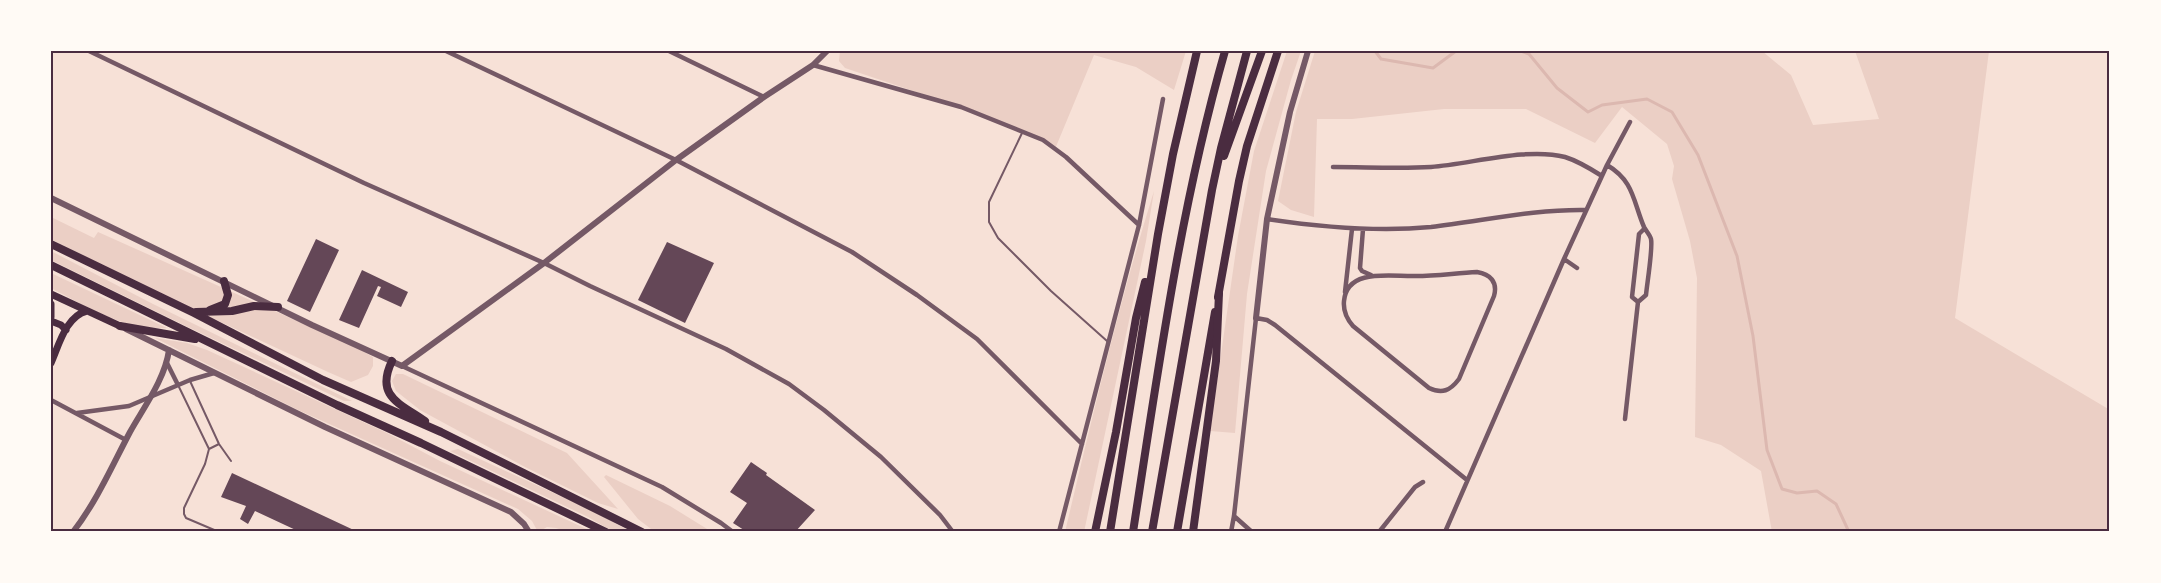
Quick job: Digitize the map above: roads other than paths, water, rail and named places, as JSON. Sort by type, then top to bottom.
[{"type":"highway","points":[[1095,532],[1116,432],[1136,318],[1158,234],[1197,51]]},
{"type":"highway","points":[[1133,532],[1181,245],[1205,129],[1225,51]]},
{"type":"highway","points":[[1152,532],[1212,190],[1223,138],[1247,51]]},
{"type":"highway","points":[[1212,190],[1262,51]]},
{"type":"highway","points":[[1176,532],[1239,181],[1247,146],[1278,51]]},
{"type":"highway","points":[[1110,532],[1158,234]]},
{"type":"highway","points":[[51,244],[194,313],[323,380],[441,432],[642,532]]},
{"type":"highway","points":[[51,265],[606,532]]},
{"type":"highway","points":[[206,312],[225,304],[228,295],[224,281]]},
{"type":"highway","points":[[1193,532],[1216,361],[1219,293]]},
{"type":"highway","points":[[194,313],[232,311],[254,306],[278,307]]},
{"type":"highway","points":[[120,326],[206,341]]},
{"type":"highway","points":[[392,361],[385,378],[386,388],[394,399],[441,432]]},
{"type":"main road","points":[[51,294],[120,326]]},
{"type":"main road","points":[[51,304],[51,319],[66,330]]},
{"type":"main road","points":[[51,363],[66,330],[78,314],[87,311]]},
{"type":"main road","points":[[51,338],[61,340]]},
{"type":"street","points":[[89,51],[354,178],[544,263],[726,349],[789,384],[881,457],[940,515],[953,532]]},
{"type":"street","points":[[446,51],[676,160],[852,252],[917,295],[977,339],[1082,444]]},
{"type":"street","points":[[669,51],[764,97]]},
{"type":"street","points":[[402,366],[544,263],[676,160],[813,65],[827,51]]},
{"type":"street","points":[[1231,532],[1266,219],[1290,112],[1308,51]]},
{"type":"street","points":[[813,65],[961,107],[1023,130],[1043,140],[1066,157],[1139,225]]},
{"type":"street","points":[[1059,532],[1139,225],[1163,99]]},
{"type":"street","points":[[1445,532],[1586,210],[1630,122]]},
{"type":"street","points":[[1333,167],[1422,167],[1461,164],[1518,155],[1546,154],[1568,158],[1602,176]]},
{"type":"street","points":[[1607,165],[1626,180],[1637,203],[1644,228],[1651,240],[1646,295],[1638,302],[1625,419]]},
{"type":"street","points":[[51,198],[312,325],[662,487],[733,532]]},
{"type":"street","points":[[1266,219],[1363,229],[1429,227],[1540,211],[1586,210]]},
{"type":"street","points":[[1638,302],[1632,297],[1639,234],[1644,228]]},
{"type":"street","points":[[1352,229],[1345,292],[1346,318],[1429,388],[1443,392],[1450,389],[1459,380],[1494,296],[1495,285],[1492,279],[1483,273],[1476,272],[1416,276],[1366,273],[1360,268],[1363,229]]},
{"type":"street","points":[[1564,259],[1577,268]]},
{"type":"street","points":[[1345,292],[1354,282],[1374,275]]},
{"type":"street","points":[[1256,318],[1267,320],[1275,325],[1467,480]]},
{"type":"street","points":[[120,326],[325,427],[511,512],[529,532]]},
{"type":"street","points":[[73,532],[96,498],[150,397],[167,363],[169,350]]},
{"type":"street","points":[[167,363],[178,385]]},
{"type":"street","points":[[77,413],[129,406],[190,380],[214,373]]},
{"type":"street","points":[[51,400],[126,440]]},
{"type":"street","points":[[1379,532],[1415,487],[1423,482]]},
{"type":"street","points":[[1234,516],[1252,532]]},
{"type":"lane","points":[[1023,130],[989,202],[989,222],[998,238],[1051,291],[1107,341]]},
{"type":"lane","points":[[190,380],[219,444],[231,461]]},
{"type":"lane","points":[[178,385],[209,449],[205,464],[184,508],[184,514],[186,518],[219,532]]},
{"type":"lane","points":[[209,449],[219,444]]},
{"type":"waterway","points":[[1375,51],[1381,59],[1433,68],[1456,51]]},
{"type":"waterway","points":[[1521,51],[1529,54],[1557,88],[1588,112],[1602,105],[1647,99],[1672,112],[1698,155],[1737,256],[1753,336],[1767,450],[1782,489],[1797,493],[1817,491],[1836,504],[1849,532]]}]
